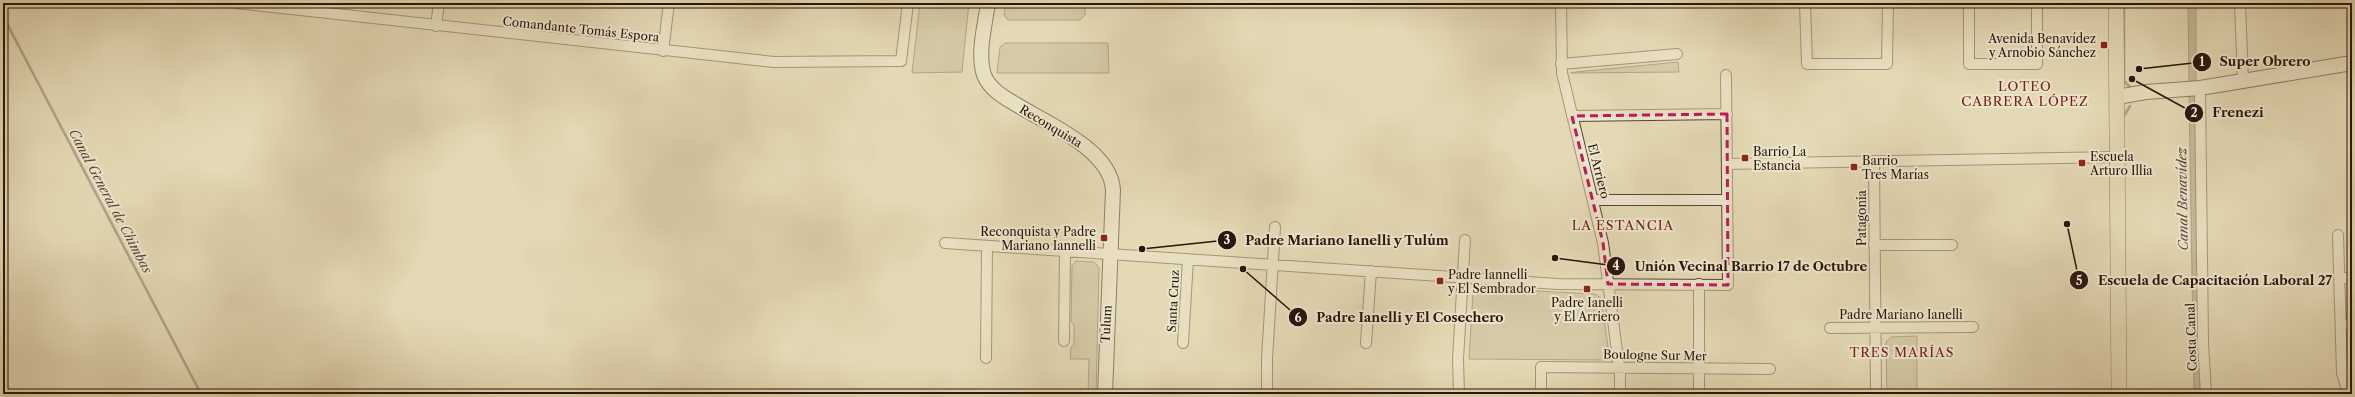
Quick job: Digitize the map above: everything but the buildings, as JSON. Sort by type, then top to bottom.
[{"type":"main road","points":[[2116,3],[2119,394]]},
{"type":"street","name":"Comandante Tomás Espora","points":[[236,3],[774,62],[901,60],[908,3]]},
{"type":"street","points":[[436,26],[438,3]]},
{"type":"street","points":[[664,51],[669,3]]},
{"type":"street","name":"Reconquista","points":[[988,3],[982,62],[984,74],[990,84],[1005,98],[1085,147],[1103,163],[1110,174],[1113,190],[1110,254]]},
{"type":"street","name":"El Arriero","points":[[1561,3],[1562,64],[1572,116],[1603,243],[1619,368],[1620,394]]},
{"type":"street","points":[[1805,3],[1807,64],[1887,64],[1888,3]]},
{"type":"street","points":[[1969,3],[1969,64],[2037,64],[2037,3]]},
{"type":"street","points":[[2240,3],[2243,80]]},
{"type":"street","points":[[1562,64],[1677,54]]},
{"type":"street","points":[[2117,97],[2146,92],[2195,88],[2352,63]]},
{"type":"street","points":[[945,243],[1558,284],[1728,285],[1726,75]]},
{"type":"street","name":"Costa Canal","points":[[2195,88],[2206,394]]},
{"type":"street","points":[[1572,116],[1726,114]]},
{"type":"street","points":[[1727,164],[2117,157]]},
{"type":"street","name":"Patagonia","points":[[1874,161],[1876,394]]},
{"type":"street","points":[[1593,200],[1727,200]]},
{"type":"street","points":[[1268,394],[1275,226]]},
{"type":"street","points":[[2338,235],[2341,325],[2348,394]]},
{"type":"street","points":[[1459,394],[1465,240]]},
{"type":"street","points":[[1874,245],[1952,245]]},
{"type":"street","points":[[986,358],[987,246]]},
{"type":"street","points":[[1064,341],[1065,251]]},
{"type":"street","name":"Tulum","points":[[1105,394],[1110,254]]},
{"type":"street","name":"Santa Cruz","points":[[1183,343],[1188,259]]},
{"type":"street","points":[[1366,342],[1370,271]]},
{"type":"street","points":[[2339,278],[2352,278]]},
{"type":"street","points":[[1699,284],[1700,394]]},
{"type":"street","points":[[2341,325],[2352,324]]},
{"type":"street","name":"Padre Mariano Ianelli","points":[[1830,328],[1973,327]]},
{"type":"street","name":"Boulogne Sur Mer","points":[[1541,394],[1541,367],[1770,369]]},
{"type":"highlighted area","points":[[1727,114],[1728,285],[1608,284],[1603,243],[1572,116]]},
{"type":"shaded area","points":[[920,3],[969,3],[962,72],[912,73]]},
{"type":"shaded area","points":[[1005,3],[1085,3],[1085,15],[1080,20],[1008,20],[1004,15]]},
{"type":"shaded area","points":[[2188,3],[2196,3],[2196,82],[2189,83]]},
{"type":"shaded area","points":[[1005,43],[1108,43],[1109,73],[997,73],[1000,47]]},
{"type":"shaded area","points":[[1678,62],[1679,72],[1571,73],[1576,72]]},
{"type":"shaded area","points":[[2189,93],[2196,93],[2201,394],[2194,394]]},
{"type":"shaded area","points":[[1076,261],[1094,262],[1099,268],[1096,394],[1088,394],[1089,359],[1070,359],[1071,347],[1074,345],[1074,325],[1071,321],[1072,265]]},
{"type":"shaded area","points":[[1479,288],[1595,294],[1601,298],[1609,354],[1604,360],[1469,359],[1473,293]]},
{"type":"shaded area","points":[[1917,336],[1917,394],[1887,394],[1886,342],[1891,337]]},
{"type":"waterway","points":[[2124,3],[2124,81],[2130,87]]},
{"type":"waterway","name":"Canal General de Chimbas","points":[[3,16],[201,394]]},
{"type":"waterway","points":[[2124,116],[2130,106]]},
{"type":"place","name":"Avenida Benavídez y Arnobio Sánchez","points":[[2104,45]]},
{"type":"place","name":"Super Obrero","points":[[2139,69]]},
{"type":"place","name":"Frenezi","points":[[2132,79]]},
{"type":"place","name":"Barrio La Estancia","points":[[1745,158]]},
{"type":"place","name":"Escuela Arturo Illia","points":[[2082,163]]},
{"type":"place","name":"Barrio Tres Marías","points":[[1854,167]]},
{"type":"place","name":"Escuela de Capacitación Laboral 27","points":[[2067,224]]},
{"type":"place","name":"Reconquista y Padre Mariano Iannelli","points":[[1104,238]]},
{"type":"place","name":"Padre Mariano Ianelli y Tulúm","points":[[1142,249]]},
{"type":"place","name":"Unión Vecinal Barrio 17 de Octubre","points":[[1555,258]]},
{"type":"place","name":"Padre Ianelli y El Cosechero","points":[[1243,269]]},
{"type":"place","name":"Padre Iannelli y El Sembrador","points":[[1440,281]]},
{"type":"place","name":"Padre Ianelli y El Arriero","points":[[1587,289]]},
{"type":"district","name":"LOTEO CABRERA LÓPEZ","points":[[2025,94]]},
{"type":"district","name":"LA ESTANCIA","points":[[1623,225]]},
{"type":"district","name":"TRES MARÍAS","points":[[1902,352]]},
{"type":"water label","name":"Canal Benavídez","points":[[2182,199]]}]
